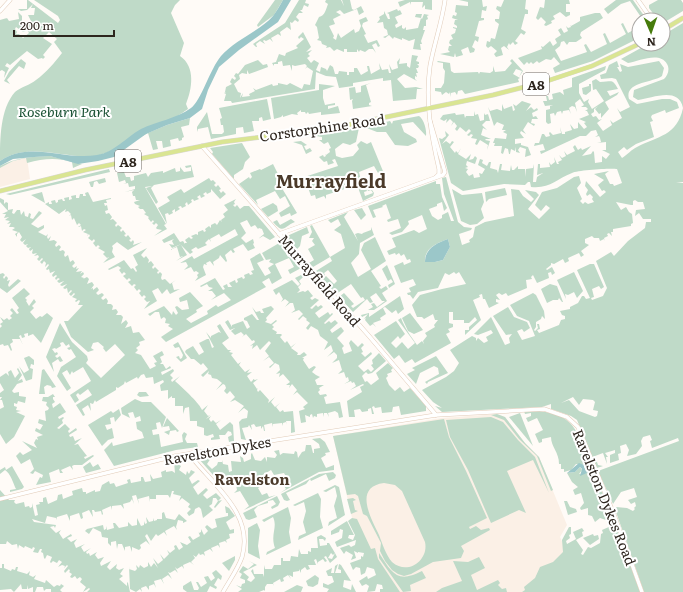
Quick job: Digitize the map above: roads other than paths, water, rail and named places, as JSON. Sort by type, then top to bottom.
[{"type":"main road","points":[[671,25],[683,18]]},
{"type":"main road","name":"Corstorphine Road","points":[[0,191],[85,170],[202,146],[251,137],[334,128],[508,91],[595,65],[631,48]]},
{"type":"street","points":[[0,11],[10,0]]},
{"type":"street","points":[[279,234],[435,178],[439,174],[430,121],[430,67],[445,0]]},
{"type":"street","points":[[638,0],[646,12]]},
{"type":"street","name":"Murrayfield Road","points":[[202,146],[436,415]]},
{"type":"street","name":"Ravelston Dykes Road","points":[[436,415],[544,409],[565,416],[572,421],[578,427],[604,489],[642,592]]},
{"type":"street","name":"Ravelston Dykes","points":[[0,499],[192,453],[436,415]]},
{"type":"street","points":[[192,453],[194,460],[235,508],[244,530],[242,557],[223,592]]},
{"type":"water","points":[[283,0],[291,0],[278,22],[239,50],[219,67],[208,90],[202,109],[190,118],[167,125],[146,134],[114,157],[78,164],[50,156],[34,157],[13,159],[0,166],[0,161],[11,155],[23,152],[48,152],[73,156],[97,155],[115,148],[141,129],[185,112],[195,104],[221,56],[233,45],[268,21]]},
{"type":"water","points":[[448,239],[450,247],[443,260],[425,262],[427,253],[432,247]]},
{"type":"water","points":[[579,463],[584,465],[587,473],[580,476],[582,469],[580,467],[575,472],[567,473]]},
{"type":"district","name":"Murrayfield","points":[[331,180]]},
{"type":"district","name":"Ravelston","points":[[252,478]]},
{"type":"park label","name":"Roseburn Park","points":[[64,111]]}]
